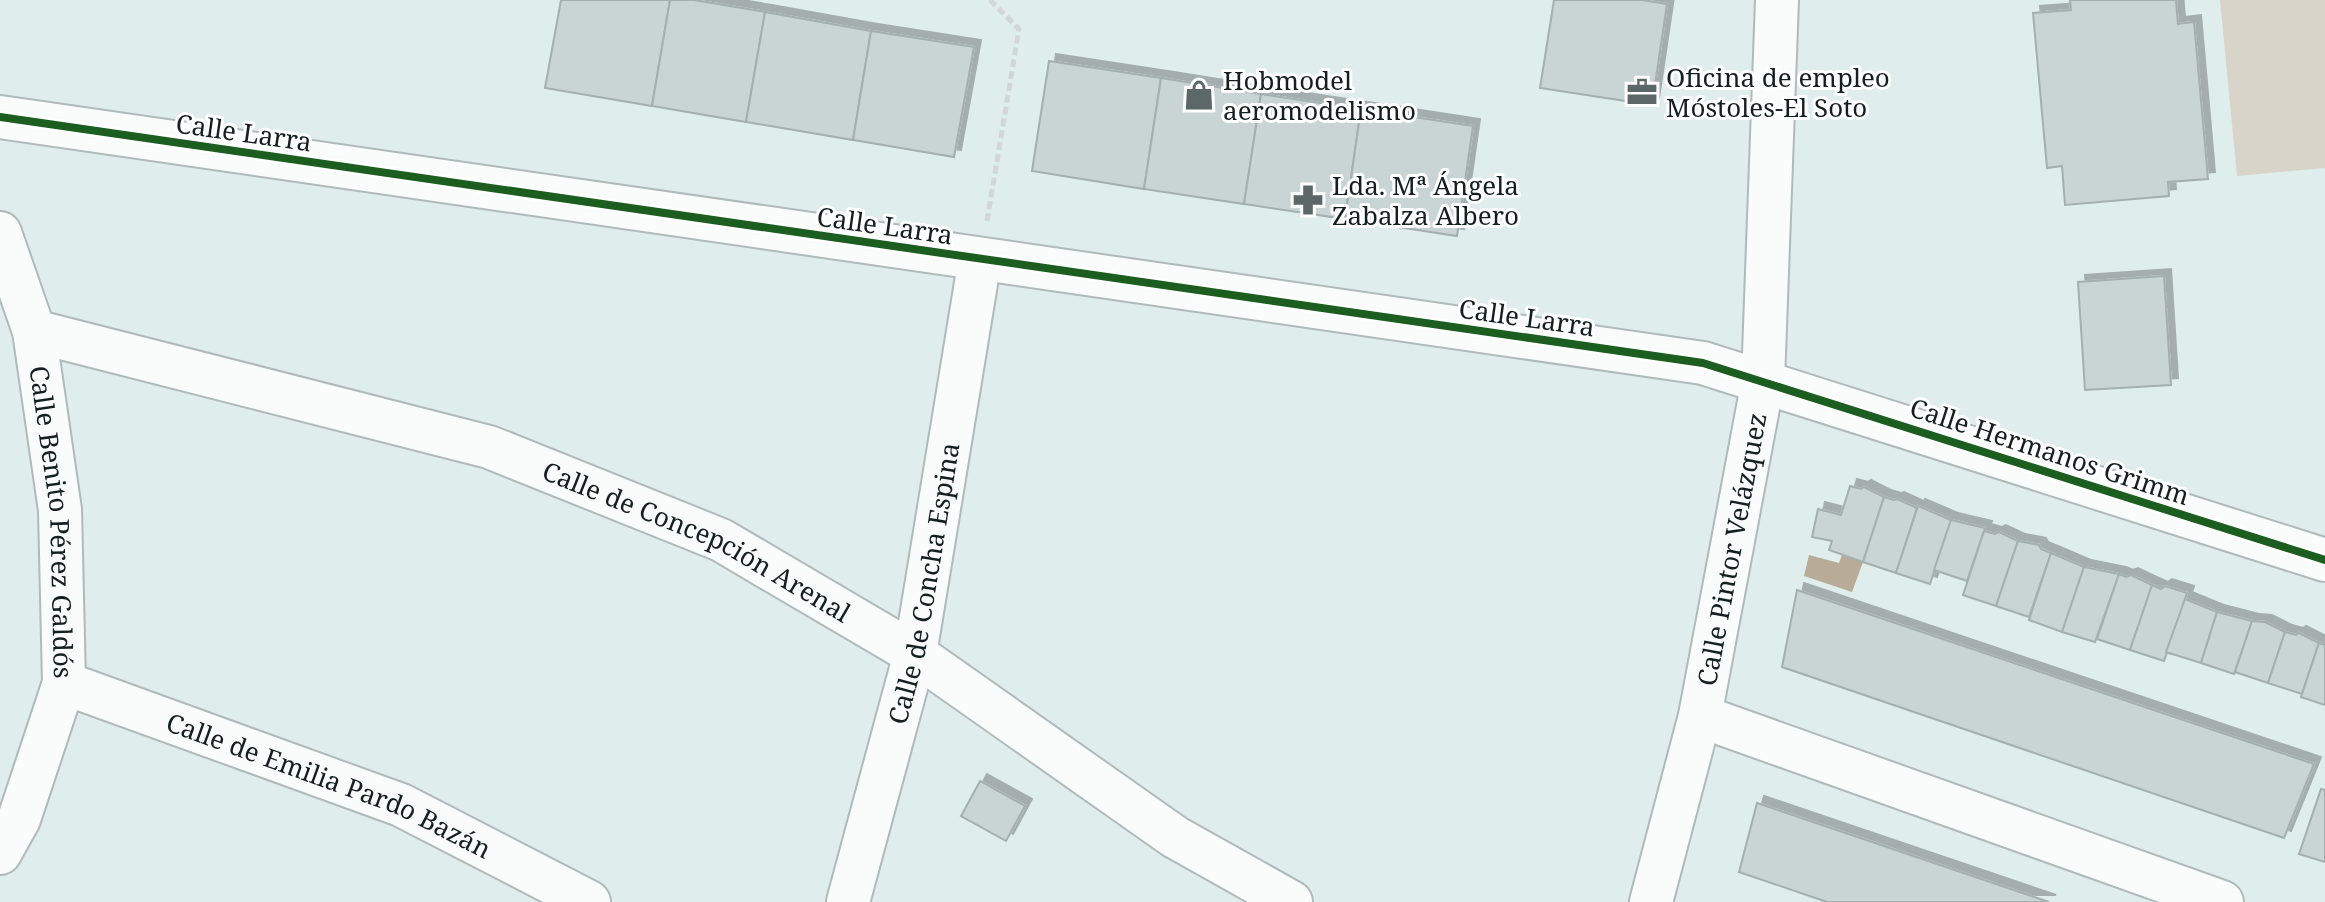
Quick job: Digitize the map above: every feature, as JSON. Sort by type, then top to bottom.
[{"type":"street","name":"Calle Pintor Velázquez","points":[[1651,902],[1700,716],[1763,381],[1777,0]]},
{"type":"street","name":"Calle Larra","points":[[0,117],[1703,363],[1763,381]]},
{"type":"street","name":"Calle Benito Pérez Galdós","points":[[0,233],[34,331],[60,510],[64,683],[19,819],[0,853]]},
{"type":"street","name":"Calle de Concha Espina","points":[[848,902],[915,654],[980,259]]},
{"type":"street","name":"Calle de Concepción Arenal","points":[[34,331],[489,447],[721,540],[915,654],[1175,837],[1291,902]]},
{"type":"street","name":"Calle Hermanos Grimm","points":[[1763,381],[2322,549]]},
{"type":"street","name":"Calle de Emilia Pardo Bazán","points":[[64,683],[401,805],[589,902]]},
{"type":"street","points":[[1700,716],[2222,902]]},
{"type":"path","points":[[980,259],[1019,29],[990,0]]},
{"type":"shaded area","points":[[2220,0],[2325,0],[2325,168],[2237,176]]},
{"type":"shaded area","points":[[1809,555],[1839,563],[1842,555],[1863,562],[1852,592],[1804,576]]},
{"type":"building","points":[[561,0],[670,0],[652,106],[545,88]]},
{"type":"building","points":[[670,0],[694,0],[765,12],[746,122],[652,106]]},
{"type":"building","points":[[1554,0],[1642,0],[1667,4],[1652,105],[1540,88]]},
{"type":"building","points":[[2070,0],[2176,0],[2178,24],[2194,22],[2208,179],[2168,182],[2169,196],[2065,205],[2062,166],[2047,168],[2033,13],[2071,10]]},
{"type":"building","points":[[765,12],[871,31],[853,140],[746,122]]},
{"type":"building","points":[[871,31],[974,47],[954,157],[853,140]]},
{"type":"building","points":[[1049,61],[1161,78],[1144,189],[1032,171]]},
{"type":"building","points":[[1161,78],[1261,94],[1244,204],[1144,189]]},
{"type":"building","points":[[1261,94],[1361,109],[1345,219],[1244,204]]},
{"type":"building","points":[[1361,109],[1473,126],[1457,236],[1345,219]]},
{"type":"building","points":[[2164,276],[2171,385],[2085,390],[2078,282]]},
{"type":"building","points":[[1850,486],[1864,487],[1884,497],[1863,562],[1829,550],[1832,541],[1812,537],[1818,509],[1841,515]]},
{"type":"building","points":[[1884,497],[1917,508],[1896,573],[1863,562]]},
{"type":"building","points":[[1918,506],[1951,520],[1930,584],[1896,573]]},
{"type":"building","points":[[1951,520],[1985,528],[1967,581],[1934,570]]},
{"type":"building","points":[[1984,531],[1999,532],[2018,541],[1996,606],[1963,595]]},
{"type":"building","points":[[2018,541],[2039,545],[2051,553],[2029,617],[1996,606]]},
{"type":"building","points":[[2051,553],[2084,567],[2062,632],[2029,620]]},
{"type":"building","points":[[2084,567],[2119,574],[2095,642],[2062,632]]},
{"type":"building","points":[[2119,574],[2126,577],[2131,575],[2152,585],[2130,650],[2097,639]]},
{"type":"building","points":[[2152,585],[2187,593],[2164,661],[2130,650]]},
{"type":"building","points":[[1797,590],[2314,764],[2284,838],[1782,667]]},
{"type":"building","points":[[2185,599],[2217,612],[2201,663],[2166,652]]},
{"type":"building","points":[[2217,612],[2252,621],[2234,674],[2201,663]]},
{"type":"building","points":[[2252,621],[2265,622],[2285,632],[2268,683],[2235,672]]},
{"type":"building","points":[[2285,632],[2299,633],[2319,643],[2302,694],[2268,683]]},
{"type":"building","points":[[2319,643],[2325,645],[2325,705],[2301,697]]},
{"type":"building","points":[[980,781],[1025,806],[1006,841],[961,816]]},
{"type":"building","points":[[2321,789],[2325,790],[2325,862],[2299,854]]},
{"type":"building","points":[[1757,803],[2049,902],[1827,902],[1739,872]]},
{"type":"cycle path","points":[[0,117],[1703,363],[2325,560]]},
{"type":"place","name":"Oficina de empleo Móstoles-El Soto","points":[[1642,92]]},
{"type":"place","name":"Hobmodel aeromodelismo","points":[[1199,95]]},
{"type":"place","name":"Lda. Mª Ángela Zabalza Albero","points":[[1308,200]]}]
